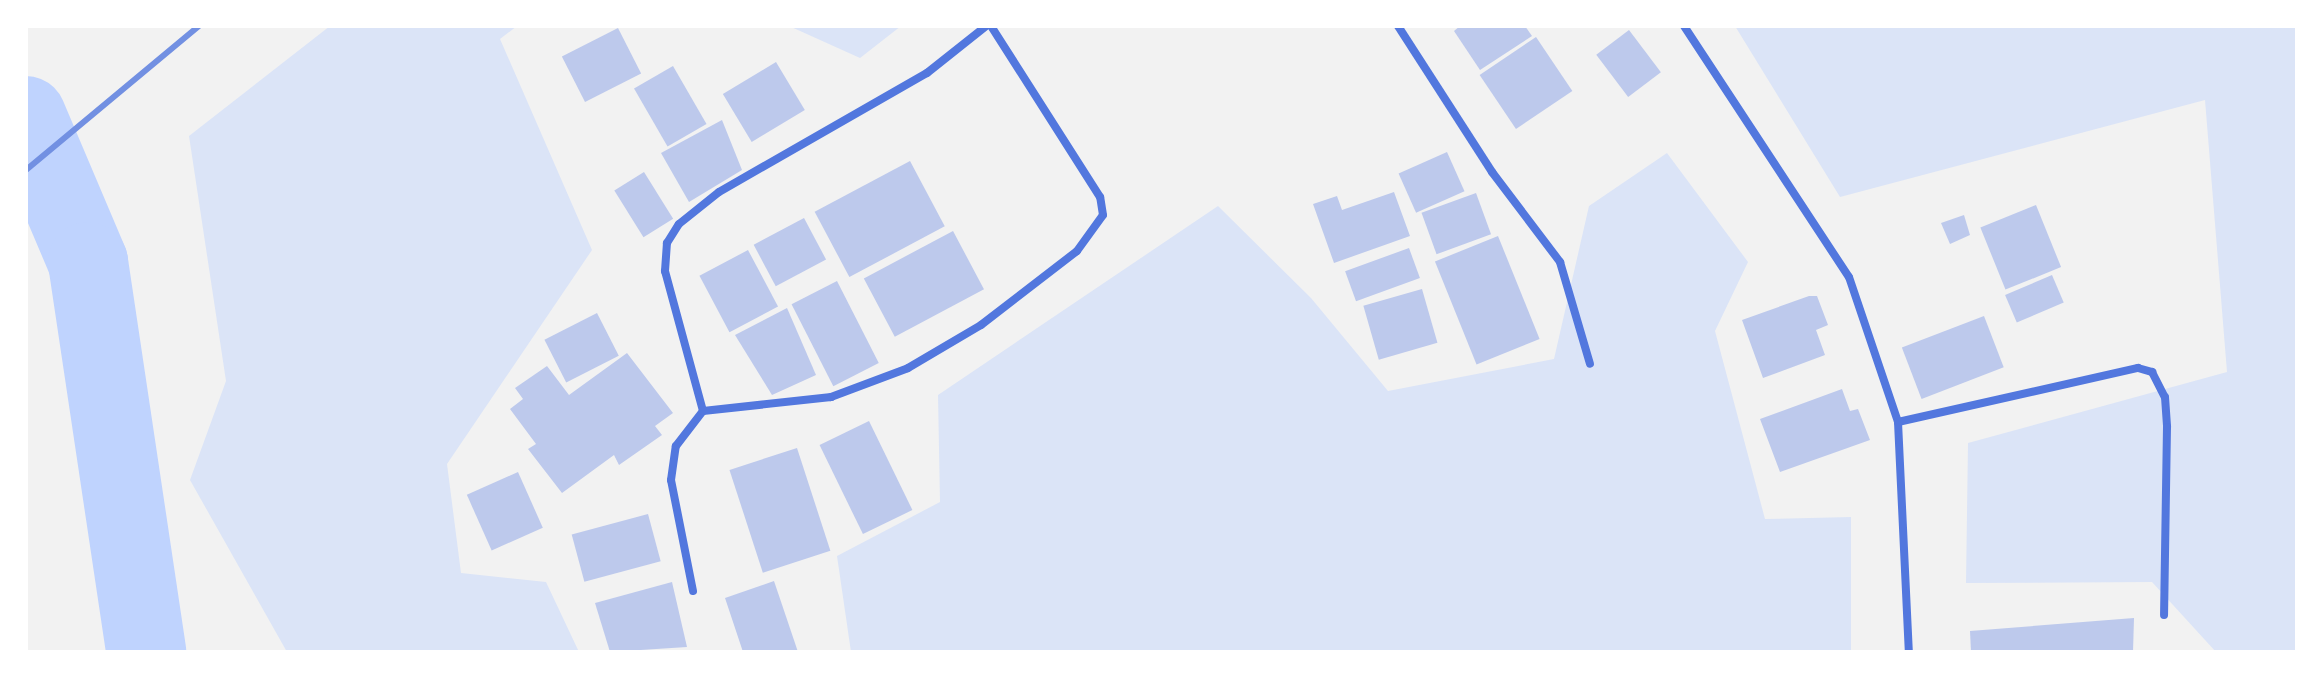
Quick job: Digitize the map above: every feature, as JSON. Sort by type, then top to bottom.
[{"type":"street","points":[[693,591],[671,480],[676,446],[703,411],[831,397],[908,368],[981,325],[1077,251],[1103,215],[1100,197],[988,26],[927,73],[719,192],[679,224],[667,243],[665,271],[703,411]]},
{"type":"street","points":[[1398,26],[1492,172],[1560,262],[1590,364]]},
{"type":"street","points":[[1684,26],[1849,277],[1898,422],[1909,652]]},
{"type":"street","points":[[1898,422],[2138,368],[2152,372],[2165,397],[2167,427],[2164,615]]},
{"type":"shaded area","points":[[330,26],[517,26],[500,39],[592,250],[447,464],[461,573],[546,582],[579,652],[287,652],[190,480],[226,381],[189,136]]},
{"type":"shaded area","points":[[789,26],[901,26],[860,58]]},
{"type":"shaded area","points":[[1735,26],[2297,26],[2297,652],[2216,652],[2152,582],[1966,583],[1968,443],[2227,372],[2205,100],[1840,197]]},
{"type":"shaded area","points":[[1667,153],[1748,262],[1715,331],[1765,519],[1851,517],[1851,652],[851,652],[837,556],[940,502],[938,395],[1218,206],[1311,298],[1388,391],[1554,359],[1589,206]]},
{"type":"building","points":[[1460,26],[1525,26],[1532,36],[1480,70],[1454,31]]},
{"type":"building","points":[[618,28],[641,73],[585,102],[562,57]]},
{"type":"building","points":[[1629,30],[1661,72],[1628,97],[1596,55]]},
{"type":"building","points":[[1536,37],[1572,91],[1516,129],[1480,75]]},
{"type":"building","points":[[776,62],[805,110],[752,142],[723,94]]},
{"type":"building","points":[[673,66],[706,124],[668,147],[634,88]]},
{"type":"building","points":[[722,120],[742,170],[689,202],[661,153]]},
{"type":"building","points":[[1447,152],[1464,191],[1416,213],[1399,174]]},
{"type":"building","points":[[910,161],[945,226],[849,277],[815,212]]},
{"type":"building","points":[[644,172],[673,219],[643,237],[614,191]]},
{"type":"building","points":[[1394,192],[1410,236],[1334,263],[1313,204],[1337,196],[1342,210]]},
{"type":"building","points":[[1476,193],[1491,234],[1437,254],[1421,213]]},
{"type":"building","points":[[2036,205],[2061,267],[2005,290],[1980,227]]},
{"type":"building","points":[[1964,215],[1970,235],[1950,244],[1941,223]]},
{"type":"building","points":[[804,218],[826,259],[776,286],[754,245]]},
{"type":"building","points":[[953,231],[984,289],[895,337],[864,278]]},
{"type":"building","points":[[1498,236],[1540,339],[1477,364],[1435,261]]},
{"type":"building","points":[[1409,248],[1420,278],[1356,301],[1345,271]]},
{"type":"building","points":[[748,250],[778,307],[729,332],[699,276]]},
{"type":"building","points":[[2052,275],[2064,303],[2017,323],[2005,295]]},
{"type":"building","points":[[837,281],[879,363],[833,386],[792,304]]},
{"type":"building","points":[[1422,289],[1437,343],[1379,360],[1363,306]]},
{"type":"building","points":[[1809,296],[1817,296],[1828,325],[1816,330],[1825,355],[1763,378],[1742,320]]},
{"type":"building","points":[[787,308],[816,375],[772,395],[735,335]]},
{"type":"building","points":[[597,313],[619,356],[566,383],[544,340]]},
{"type":"building","points":[[1984,316],[2004,367],[1922,399],[1902,348]]},
{"type":"building","points":[[627,353],[673,413],[655,426],[662,435],[619,465],[614,455],[562,493],[528,449],[536,444],[510,409],[523,399],[515,388],[547,366],[569,395]]},
{"type":"building","points":[[1842,389],[1850,411],[1858,409],[1870,440],[1780,472],[1760,419]]},
{"type":"building","points":[[869,421],[912,510],[863,534],[820,445]]},
{"type":"building","points":[[797,448],[830,551],[763,573],[729,470]]},
{"type":"building","points":[[518,472],[543,528],[492,551],[467,495]]},
{"type":"building","points":[[648,514],[661,561],[584,582],[572,534]]},
{"type":"building","points":[[774,581],[798,652],[743,652],[725,598]]},
{"type":"building","points":[[672,582],[687,647],[610,652],[595,603]]},
{"type":"building","points":[[2134,618],[2133,652],[1971,652],[1970,631]]},
{"type":"waterway","points":[[26,116],[88,262],[146,652]]},
{"type":"railway","points":[[26,170],[199,26]]}]
